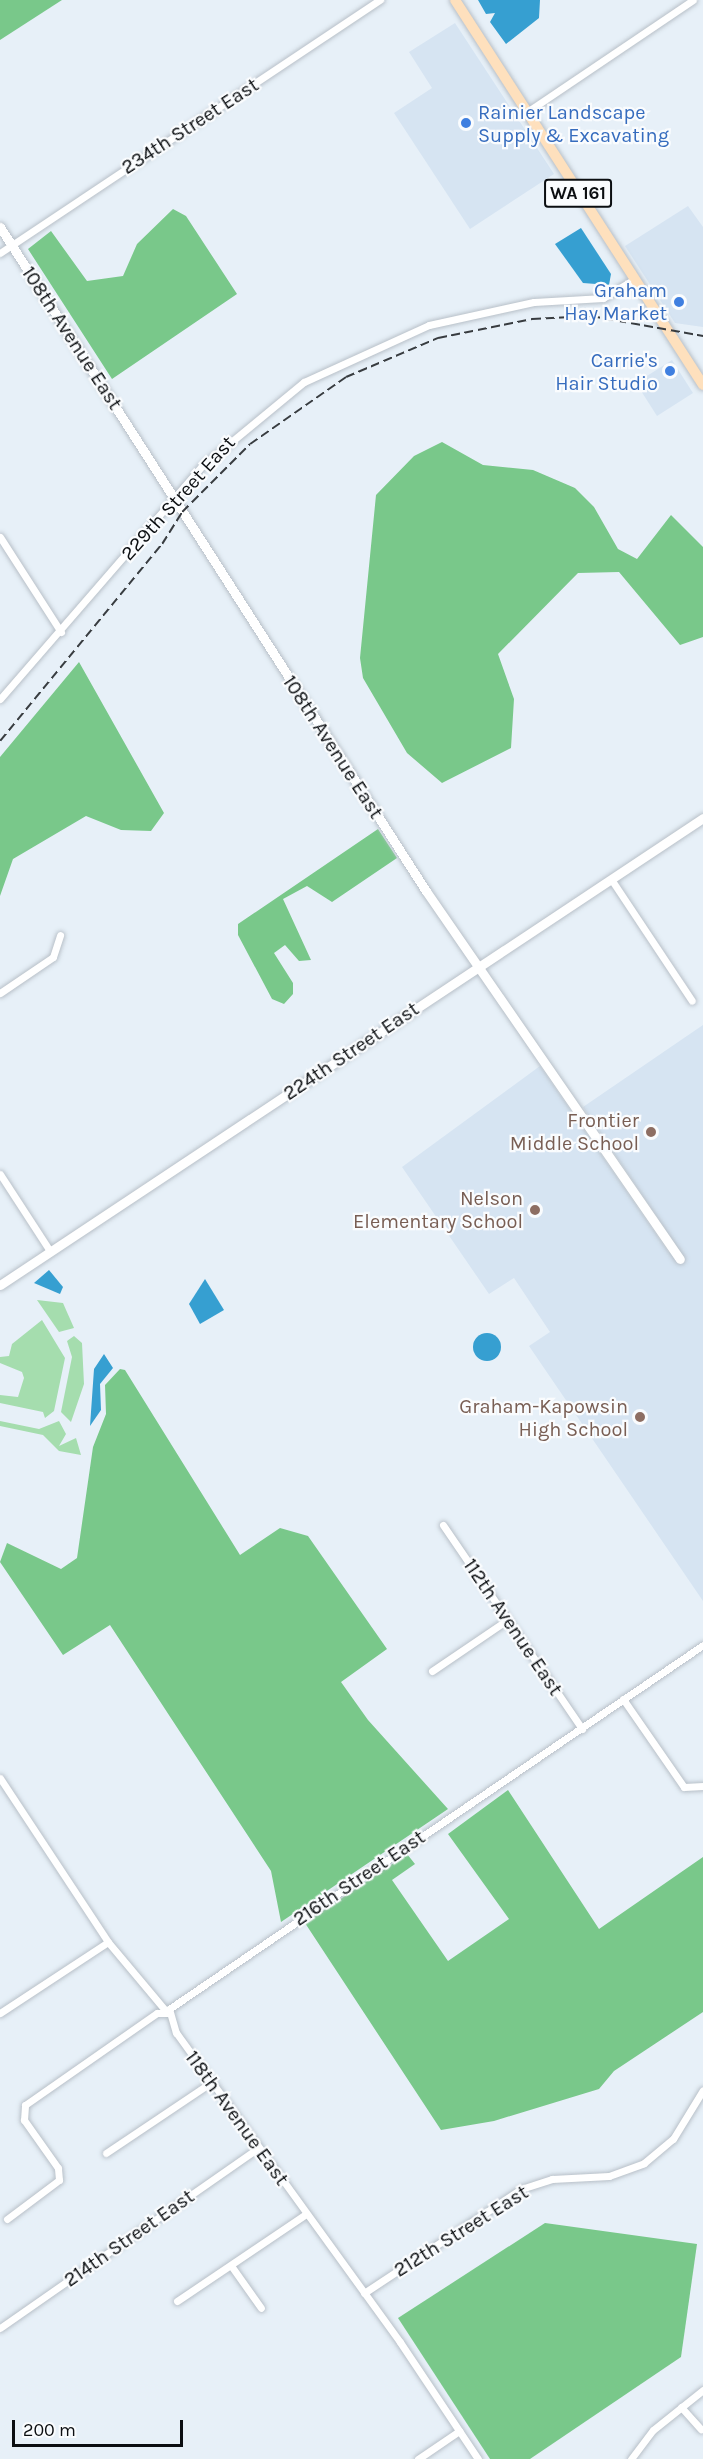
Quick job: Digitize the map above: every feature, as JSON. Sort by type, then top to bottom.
[{"type":"main road","name":"WA 161","points":[[455,0],[633,280],[703,385]]},
{"type":"street","name":"234th Street East","points":[[0,253],[380,0]]},
{"type":"street","points":[[527,112],[693,0]]},
{"type":"street","name":"108th Avenue East","points":[[0,227],[479,966],[680,1259]]},
{"type":"street","name":"229th Street East","points":[[0,699],[61,632],[175,498],[267,408],[356,354],[443,321],[523,303],[603,297],[633,280]]},
{"type":"street","points":[[0,533],[61,632]]},
{"type":"street","name":"224th Street East","points":[[0,1285],[703,818]]},
{"type":"street","points":[[610,879],[692,1001]]},
{"type":"street","points":[[0,993],[53,957],[60,935]]},
{"type":"street","points":[[0,1174],[50,1251]]},
{"type":"street","name":"112th Avenue East","points":[[443,1525],[582,1729]]},
{"type":"street","points":[[432,1671],[507,1620]]},
{"type":"street","name":"216th Street East","points":[[7,2219],[59,2180],[58,2168],[22,2112],[31,2100],[157,2013],[168,2013],[181,1997],[582,1729],[703,1645]]},
{"type":"street","points":[[623,1699],[689,1790],[703,1786]]},
{"type":"street","name":"118th Avenue East","points":[[0,1778],[108,1942],[155,2003],[168,2013],[170,2024],[210,2083],[364,2293],[477,2459]]},
{"type":"street","points":[[0,2013],[108,1942]]},
{"type":"street","points":[[106,2153],[210,2083]]},
{"type":"street","name":"212th Street East","points":[[364,2293],[521,2189],[552,2179],[609,2176],[644,2163],[673,2139],[703,2090]]},
{"type":"street","name":"214th Street East","points":[[0,2328],[258,2148]]},
{"type":"street","points":[[177,2301],[232,2267],[306,2214]]},
{"type":"street","points":[[232,2267],[261,2308]]},
{"type":"street","points":[[631,2459],[681,2407],[703,2390]]},
{"type":"street","points":[[681,2407],[701,2429]]},
{"type":"street","points":[[418,2459],[459,2431]]},
{"type":"shaded area","points":[[455,23],[554,174],[470,229],[394,113],[432,88],[409,52]]},
{"type":"shaded area","points":[[688,206],[703,227],[703,327],[675,323],[625,246]]},
{"type":"shaded area","points":[[672,360],[693,393],[657,416],[636,383]]},
{"type":"shaded area","points":[[703,1025],[703,1601],[529,1346],[550,1332],[514,1278],[489,1294],[402,1167],[540,1066],[669,1253],[678,1248],[583,1107]]},
{"type":"green space","points":[[0,0],[62,0],[0,40]]},
{"type":"green space","points":[[173,209],[186,216],[237,294],[112,379],[28,249],[51,231],[87,281],[123,276],[137,244]]},
{"type":"green space","points":[[442,442],[483,465],[533,470],[575,488],[594,507],[618,549],[637,559],[671,515],[703,547],[703,637],[680,645],[619,572],[578,573],[498,654],[514,699],[511,748],[442,783],[407,753],[363,678],[360,658],[376,495],[414,456]]},
{"type":"green space","points":[[79,662],[164,813],[151,831],[121,830],[86,816],[13,859],[0,896],[0,757]]},
{"type":"green space","points":[[378,829],[397,858],[332,902],[307,886],[283,899],[311,960],[299,961],[285,945],[274,953],[293,983],[293,994],[284,1004],[272,999],[238,935],[238,924]]},
{"type":"green space","points":[[37,1300],[63,1303],[74,1328],[59,1332]]},
{"type":"green space","points":[[42,1320],[65,1358],[54,1411],[45,1418],[43,1412],[0,1403],[0,1395],[18,1397],[24,1378],[22,1372],[0,1363],[0,1357],[9,1356],[12,1344]]},
{"type":"green space","points":[[74,1336],[82,1343],[84,1384],[71,1422],[61,1412],[72,1357],[67,1341]]},
{"type":"green space","points":[[120,1369],[125,1370],[240,1555],[280,1528],[308,1536],[387,1649],[341,1682],[368,1720],[448,1809],[281,1922],[271,1871],[110,1625],[63,1655],[0,1562],[7,1543],[61,1569],[77,1558],[93,1447],[106,1414],[105,1385]]},
{"type":"green space","points":[[0,1421],[39,1429],[59,1421],[66,1434],[59,1446],[76,1438],[81,1455],[59,1451],[43,1435],[0,1426]]},
{"type":"green space","points":[[508,1790],[599,1929],[703,1857],[703,2012],[614,2071],[599,2089],[494,2121],[441,2130],[305,1923],[407,1854],[415,1864],[392,1880],[448,1961],[509,1919],[448,1834]]},
{"type":"green space","points":[[545,2223],[697,2244],[681,2357],[530,2459],[490,2459],[398,2318]]},
{"type":"water","points":[[478,0],[540,0],[539,18],[506,44],[490,22],[495,13],[486,14]]},
{"type":"water","points":[[581,228],[611,274],[609,285],[583,283],[555,244]]},
{"type":"water","points":[[49,1270],[63,1287],[60,1294],[34,1283]]},
{"type":"water","points":[[205,1279],[224,1310],[200,1324],[189,1304]]},
{"type":"water","points":[[487,1333],[497,1337],[501,1347],[497,1357],[487,1361],[477,1357],[473,1347],[477,1337]]},
{"type":"water","points":[[104,1354],[113,1368],[100,1384],[101,1410],[90,1426],[94,1369]]},
{"type":"railway","points":[[0,741],[162,544],[182,512],[250,444],[346,377],[438,338],[532,319],[591,316],[703,336]]},
{"type":"place","name":"Rainier Landscape Supply & Excavating","points":[[466,123]]},
{"type":"place","name":"Graham Hay Market","points":[[679,302]]},
{"type":"place","name":"Carrie's Hair Studio","points":[[670,371]]},
{"type":"place","name":"Frontier Middle School","points":[[651,1132]]},
{"type":"place","name":"Nelson Elementary School","points":[[535,1210]]},
{"type":"place","name":"Graham-Kapowsin High School","points":[[640,1417]]}]
